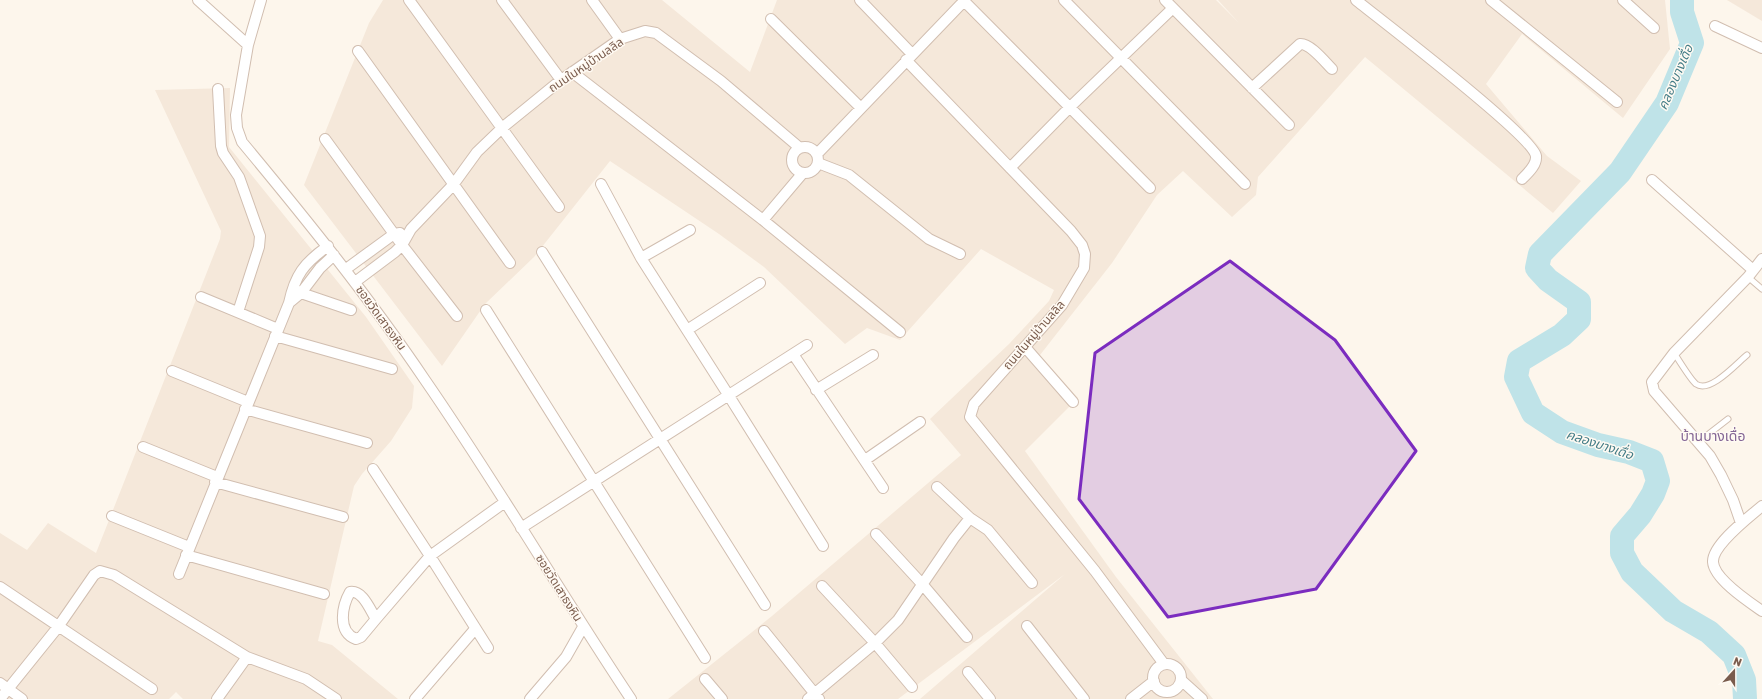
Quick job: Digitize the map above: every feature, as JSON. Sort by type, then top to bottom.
[{"type":"street","points":[[198,0],[248,45]]},
{"type":"street","name":"ซอยวัดเสาธงหิน","points":[[262,0],[248,45],[236,115],[237,128],[242,142],[346,269],[425,380],[505,502],[583,627],[631,699]]},
{"type":"street","points":[[409,0],[560,206]]},
{"type":"street","points":[[502,0],[561,80]]},
{"type":"street","points":[[592,0],[620,39]]},
{"type":"street","name":"ถนนในหมู่บ้านลลิล","points":[[860,0],[909,57],[1010,168],[1071,231],[1082,245],[1085,254],[1084,268],[1062,305],[974,404],[970,417],[1095,571],[1164,664]]},
{"type":"street","points":[[1064,0],[1245,184]]},
{"type":"street","points":[[1165,0],[1289,126]]},
{"type":"street","points":[[1356,0],[1504,120],[1533,150],[1536,156],[1535,164],[1522,179]]},
{"type":"street","points":[[1491,0],[1617,102]]},
{"type":"street","points":[[1622,0],[1654,28]]},
{"type":"street","points":[[764,220],[802,174],[815,170],[818,159],[862,108],[964,1],[1150,188]]},
{"type":"street","points":[[1010,168],[1070,107],[1173,8]]},
{"type":"street","points":[[771,19],[862,108]]},
{"type":"street","points":[[1715,26],[1762,48]]},
{"type":"street","name":"ถนนในหมู่บ้านลลิล","points":[[355,282],[385,260],[402,245],[411,229],[453,185],[477,152],[502,128],[561,80],[620,39],[645,31],[656,33],[721,81],[800,148],[810,148],[818,159],[849,175],[929,239],[960,254]]},
{"type":"street","points":[[1252,88],[1300,44],[1304,43],[1309,46],[1332,69]]},
{"type":"street","points":[[358,51],[510,263]]},
{"type":"street","points":[[572,72],[764,220],[900,332]]},
{"type":"street","points":[[218,89],[221,146],[223,153],[239,177],[260,236],[260,247],[238,312]]},
{"type":"street","points":[[325,139],[402,245],[457,316]]},
{"type":"street","points":[[800,148],[793,154],[792,164],[794,168],[802,174]]},
{"type":"street","points":[[1652,180],[1750,273]]},
{"type":"street","points":[[601,184],[641,258],[823,546]]},
{"type":"street","name":"ถนนในหมู่บ้านลลิล","points":[[346,269],[394,234],[411,229]]},
{"type":"street","points":[[641,258],[690,230]]},
{"type":"street","points":[[179,574],[277,332],[289,304],[297,290],[302,269],[313,256],[328,246]]},
{"type":"street","points":[[542,252],[765,604]]},
{"type":"street","points":[[297,290],[334,255]]},
{"type":"street","points":[[1741,523],[1733,500],[1710,456],[1654,391],[1652,382],[1674,353],[1762,259]]},
{"type":"street","points":[[687,330],[760,283]]},
{"type":"street","points":[[297,290],[351,310]]},
{"type":"street","points":[[201,297],[238,312],[277,332],[392,369]]},
{"type":"street","points":[[486,310],[705,658]]},
{"type":"street","points":[[521,528],[661,440],[807,345]]},
{"type":"street","points":[[1025,347],[1073,402]]},
{"type":"street","points":[[793,354],[883,488]]},
{"type":"street","points":[[816,390],[873,355]]},
{"type":"street","points":[[172,371],[247,405],[367,443]]},
{"type":"street","points":[[865,460],[920,422]]},
{"type":"street","points":[[143,447],[216,480],[343,517]]},
{"type":"street","points":[[373,469],[488,648]]},
{"type":"street","points":[[937,487],[970,518],[988,530],[1032,583]]},
{"type":"street","points":[[376,619],[430,556],[505,502]]},
{"type":"street","points":[[1762,506],[1741,523],[1715,551],[1713,563],[1718,574],[1738,595],[1762,611]]},
{"type":"street","points":[[112,516],[188,551],[324,594]]},
{"type":"street","points":[[764,631],[814,697],[875,643],[898,620],[954,538],[970,518]]},
{"type":"street","points":[[876,534],[923,584],[967,637]]},
{"type":"street","points":[[0,699],[4,686],[58,627],[94,575],[100,571],[114,575],[247,657],[306,679],[336,699]]},
{"type":"street","points":[[822,586],[875,643],[912,687]]},
{"type":"street","points":[[0,587],[152,689]]},
{"type":"street","points":[[1027,626],[1084,699]]},
{"type":"street","points":[[530,699],[566,657],[583,627]]},
{"type":"street","points":[[415,699],[475,629]]},
{"type":"street","points":[[217,699],[247,657]]},
{"type":"street","points":[[1131,699],[1154,680],[1156,670],[1164,664],[1175,666],[1181,675],[1179,686],[1170,692],[1160,690],[1154,680]]},
{"type":"street","points":[[968,672],[990,699]]},
{"type":"street","points":[[705,679],[722,699]]},
{"type":"street","points":[[1181,680],[1202,699]]},
{"type":"street","points":[[4,686],[22,699]]},
{"type":"lane","points":[[1750,273],[1762,289]]},
{"type":"lane","points":[[1674,353],[1696,384],[1703,386],[1712,385],[1747,355]]},
{"type":"lane","points":[[1698,443],[1728,419]]},
{"type":"highlighted area","points":[[1230,261],[1335,340],[1416,451],[1316,589],[1168,617],[1079,499],[1095,353]]},
{"type":"shaded area","points":[[383,0],[662,0],[750,72],[777,0],[1216,0],[1239,23],[1218,0],[1665,0],[1670,49],[1623,118],[1522,34],[1486,84],[1547,156],[1581,181],[1553,213],[1365,57],[1258,177],[1256,195],[1232,217],[1183,171],[1157,195],[1112,263],[1040,355],[1078,398],[1025,451],[1116,577],[1213,699],[920,699],[1065,574],[898,699],[668,699],[772,616],[961,455],[930,419],[1009,344],[1049,301],[1054,290],[981,249],[900,340],[867,328],[845,344],[764,267],[719,234],[610,161],[534,257],[485,304],[442,366],[304,185],[369,23]]},
{"type":"shaded area","points":[[1727,0],[1762,0],[1762,21]]},
{"type":"shaded area","points":[[230,88],[229,147],[366,317],[414,386],[412,408],[391,441],[362,474],[354,486],[318,641],[332,645],[398,699],[183,699],[176,692],[169,699],[0,699],[0,533],[27,550],[48,523],[96,553],[220,239],[221,231],[155,90]]},
{"type":"waterway","name":"คลองบางเดื่อ","points":[[1682,0],[1682,12],[1692,43],[1667,103],[1620,172],[1540,254],[1537,268],[1548,280],[1579,302],[1579,319],[1562,335],[1519,361],[1516,377],[1533,413],[1562,432],[1598,445],[1629,452],[1652,461],[1658,481],[1653,494],[1640,515],[1622,536],[1622,553],[1632,572],[1673,611],[1709,632],[1734,655],[1744,680],[1745,699]]},
{"type":"district","name":"บ้านบางเดื่อ","points":[[1713,436]]}]
